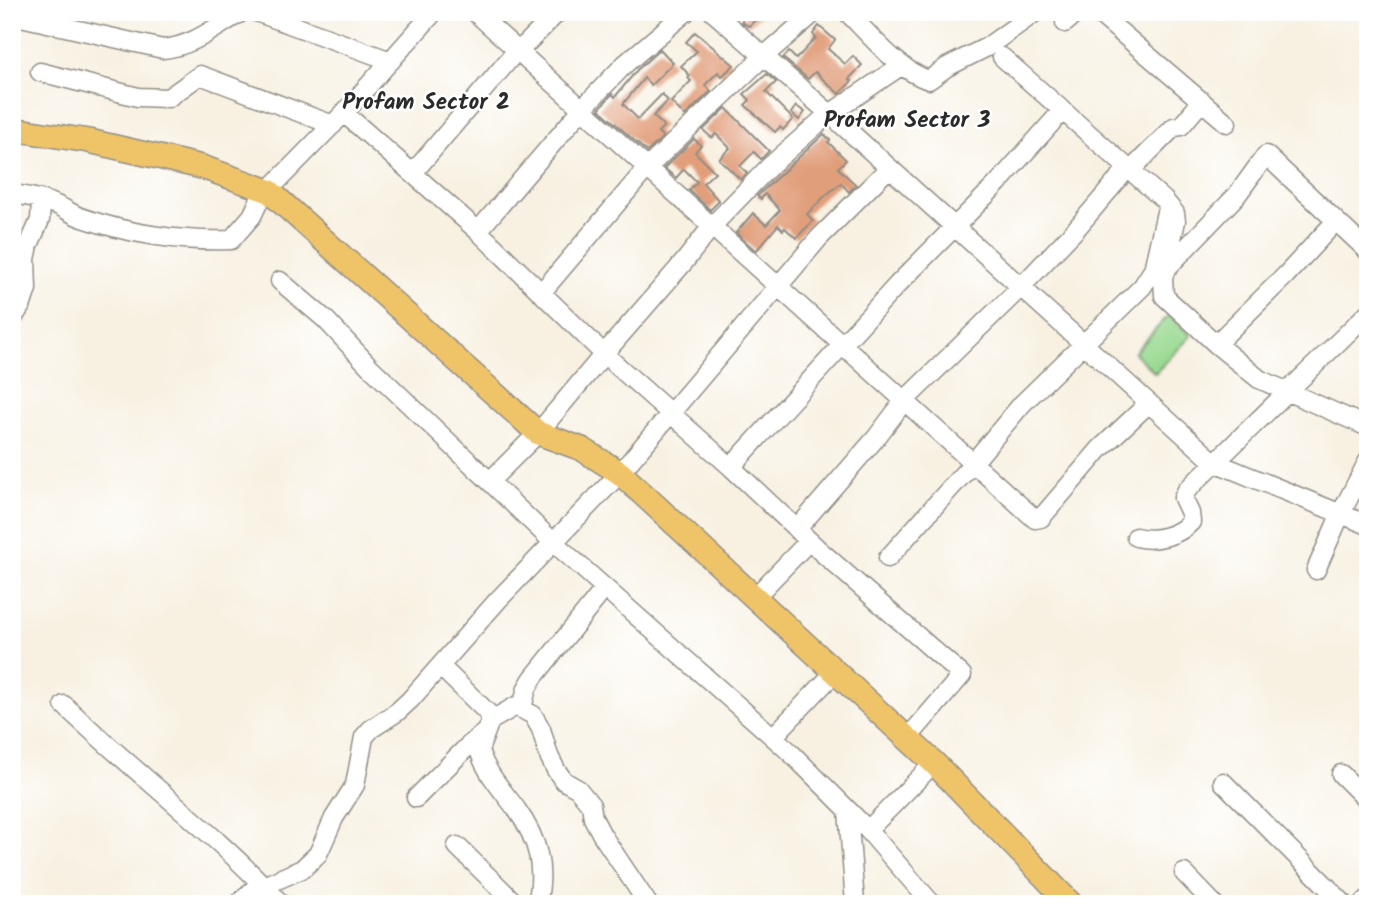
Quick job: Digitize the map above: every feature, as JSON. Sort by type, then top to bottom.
[{"type":"main road","points":[[12,128],[89,141],[202,167],[269,191],[538,433],[582,449],[620,473],[934,763],[1051,895],[1071,904]]},
{"type":"street","points":[[12,15],[163,49],[194,42],[242,12]]},
{"type":"street","points":[[256,12],[391,61]]},
{"type":"street","points":[[12,194],[56,204],[78,217],[130,231],[214,241],[231,240],[252,216],[260,199],[339,119],[434,12]]},
{"type":"street","points":[[475,12],[1035,519],[1041,518],[1100,449],[1149,402]]},
{"type":"street","points":[[413,173],[517,49],[525,45],[558,12]]},
{"type":"street","points":[[478,231],[582,109],[625,64],[686,12]]},
{"type":"street","points":[[541,293],[647,168],[764,56],[815,12]]},
{"type":"street","points":[[847,12],[902,65],[920,78],[929,80],[947,67],[987,47],[1033,14]]},
{"type":"street","points":[[1097,12],[1227,123]]},
{"type":"street","points":[[716,13],[1214,461],[1368,525]]},
{"type":"street","points":[[1002,57],[1175,213],[1176,221],[1162,287],[1164,296],[1259,379],[1368,427]]},
{"type":"street","points":[[490,481],[538,433],[712,226],[769,167],[830,114],[902,65]]},
{"type":"street","points":[[40,72],[138,97],[168,99],[200,75],[339,119],[413,173],[478,231],[604,354],[670,411],[809,541],[962,675],[907,738]]},
{"type":"street","points":[[803,522],[876,438],[904,401],[1020,288],[1076,229],[1127,169],[1136,165],[1174,127],[1181,127],[1202,101]]},
{"type":"street","points":[[731,467],[897,285],[955,228],[1062,111]]},
{"type":"street","points":[[1167,268],[1237,195],[1266,155],[1368,251]]},
{"type":"street","points":[[238,904],[252,891],[302,869],[318,854],[323,848],[334,818],[355,785],[364,737],[371,729],[397,712],[552,541],[620,473],[776,286],[819,238],[889,168]]},
{"type":"street","points":[[12,320],[22,304],[20,288],[29,245],[40,220],[41,200]]},
{"type":"street","points":[[887,558],[1022,404],[1142,287],[1153,270],[1168,205]]},
{"type":"street","points":[[1216,344],[1336,221]]},
{"type":"street","points":[[281,281],[326,320],[370,367],[552,541],[773,737],[868,830],[932,904]]},
{"type":"street","points":[[1136,537],[1155,539],[1185,528],[1191,523],[1183,498],[1187,490],[1368,313]]},
{"type":"street","points":[[1316,569],[1368,461]]},
{"type":"street","points":[[754,598],[809,541]]},
{"type":"street","points":[[522,708],[527,688],[533,678],[605,588]]},
{"type":"street","points":[[440,667],[490,715],[479,750],[482,759],[519,813],[540,859],[542,876],[537,904]]},
{"type":"street","points":[[773,737],[835,672]]},
{"type":"street","points":[[64,705],[117,756],[162,791],[253,872],[281,904]]},
{"type":"street","points":[[416,798],[487,727],[516,705],[533,715],[556,770],[564,781],[578,789],[591,805],[593,818],[602,835],[648,904]]},
{"type":"street","points":[[868,830],[934,763]]},
{"type":"street","points":[[1341,774],[1368,801]]},
{"type":"street","points":[[1223,782],[1344,904]]},
{"type":"street","points":[[848,810],[855,904]]},
{"type":"street","points":[[457,846],[516,904]]},
{"type":"street","points":[[1184,873],[1214,904]]},
{"type":"street","points":[[1363,904],[1368,899]]},
{"type":"green space","points":[[1169,315],[1191,336],[1155,373],[1134,353]]},
{"type":"building","points":[[747,12],[764,12],[749,26],[741,22]]},
{"type":"building","points":[[819,26],[835,40],[828,49],[845,64],[853,56],[862,65],[849,79],[852,81],[839,94],[815,72],[808,79],[783,58],[789,52],[796,59],[816,38],[813,34]]},
{"type":"building","points":[[695,32],[734,65],[722,76],[718,72],[705,85],[711,91],[685,116],[671,102],[691,81],[681,66],[697,51],[686,42]]},
{"type":"building","points":[[660,49],[673,63],[651,85],[644,78],[623,104],[638,119],[662,94],[668,101],[653,116],[664,126],[658,132],[663,137],[647,152],[599,109],[612,94],[615,97],[637,70]]},
{"type":"building","points":[[767,74],[776,82],[766,92],[793,119],[783,130],[780,127],[775,132],[745,105],[750,100],[744,94]]},
{"type":"building","points":[[796,106],[805,112],[799,120],[791,113]]},
{"type":"building","points":[[726,108],[769,151],[761,159],[754,152],[740,166],[747,173],[741,180],[719,159],[730,148],[716,134],[712,138],[703,130]]},
{"type":"building","points":[[824,134],[830,140],[828,142],[846,160],[838,168],[856,185],[849,192],[841,183],[826,195],[807,214],[813,221],[796,238],[778,225],[756,251],[736,233],[753,213],[766,225],[780,210],[765,194],[761,199],[757,196]]},
{"type":"building","points":[[694,139],[701,145],[695,152],[715,172],[703,183],[719,201],[710,210],[689,190],[697,182],[684,169],[676,178],[664,168]]},
{"type":"district","name":"Profam Sector 2","points":[[426,103]]},
{"type":"district","name":"Profam Sector 3","points":[[907,121]]}]
